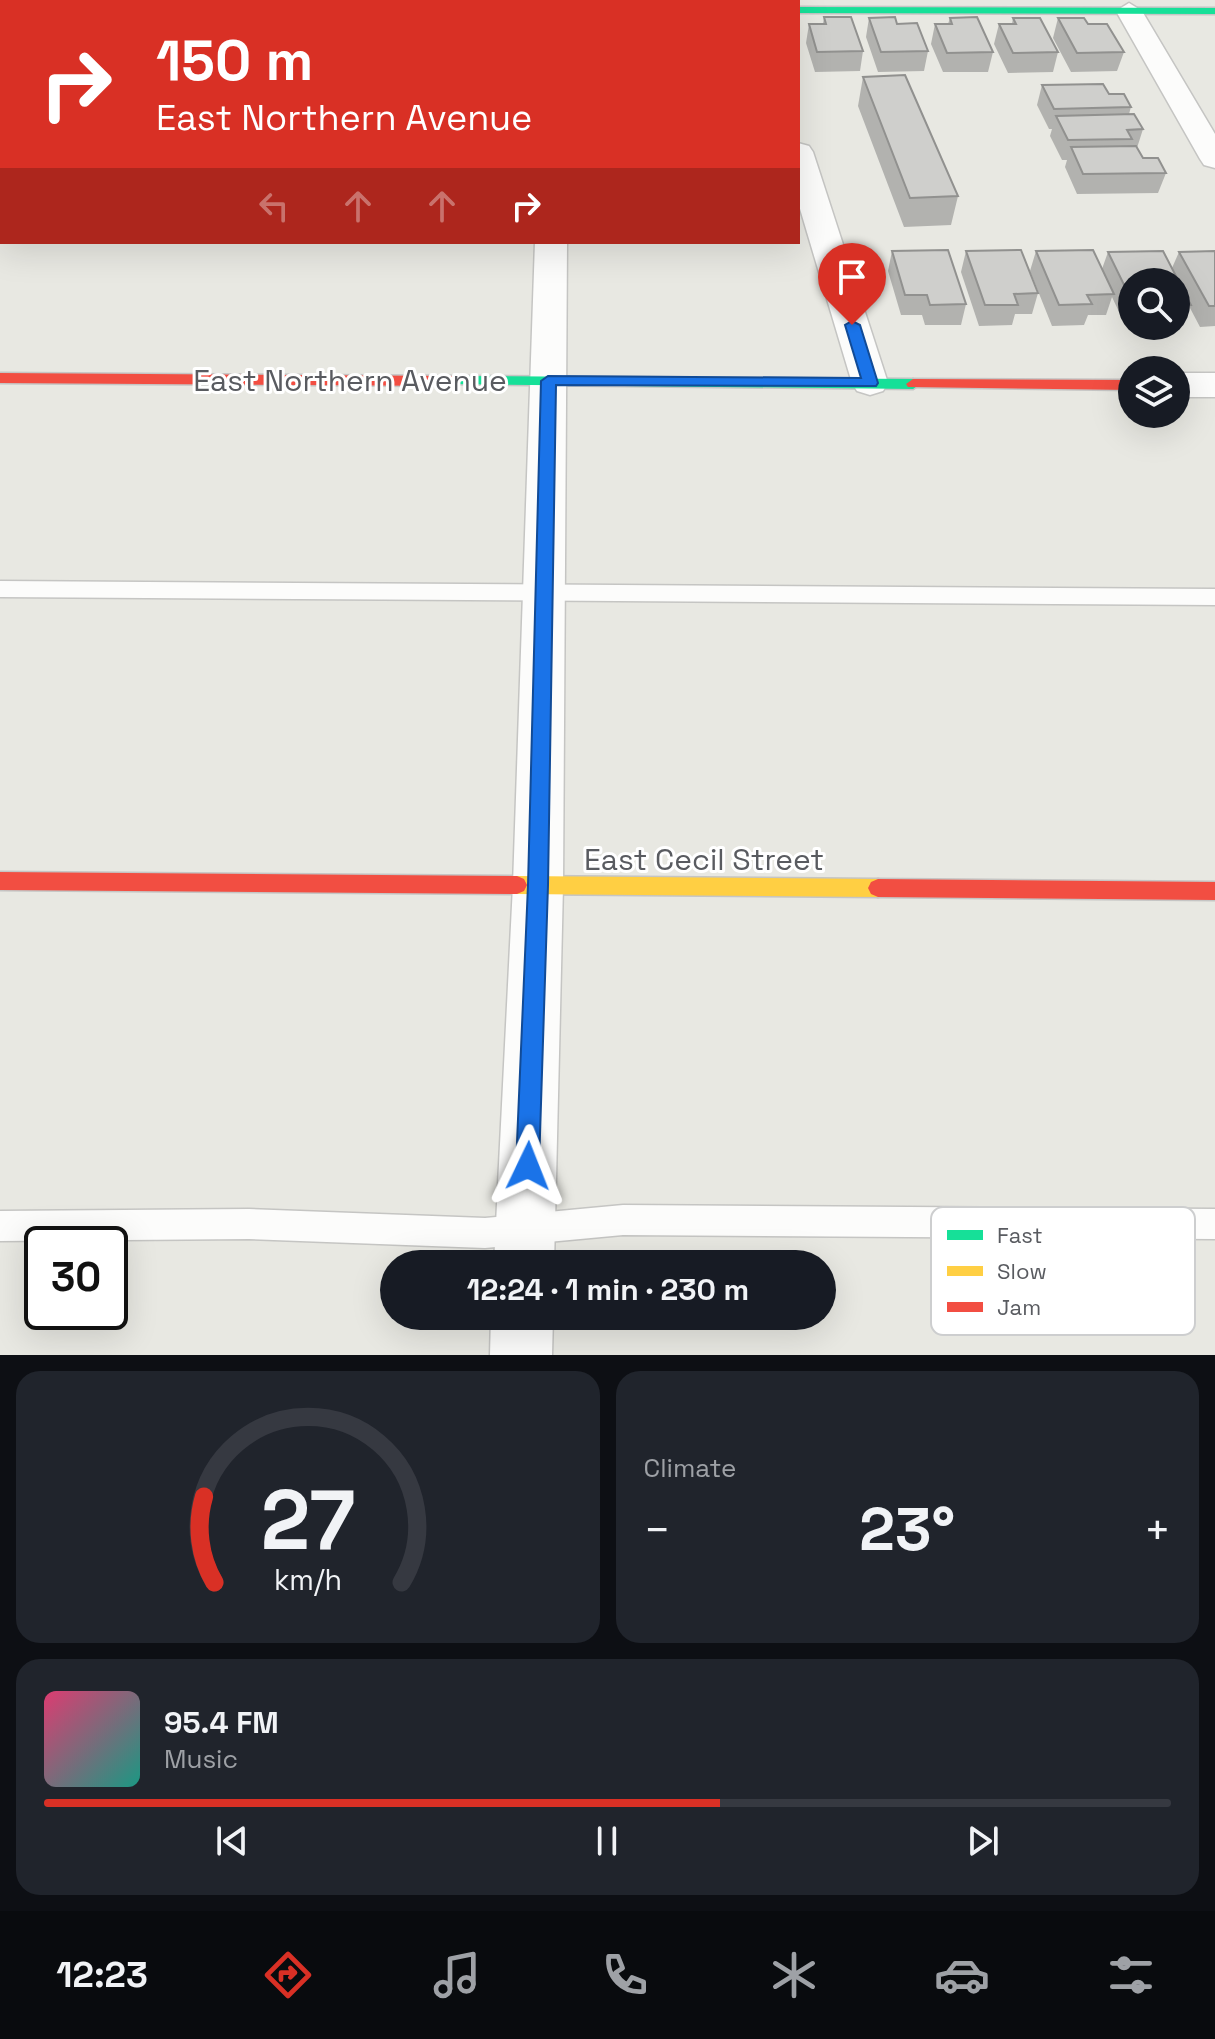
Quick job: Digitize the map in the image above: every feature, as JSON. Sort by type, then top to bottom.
[{"type":"street","points":[[800,10],[1135,5],[1215,11]]},
{"type":"street","points":[[1135,5],[1215,159]]},
{"type":"street","points":[[800,158],[870,383]]},
{"type":"street","points":[[525,1246],[538,885],[551,244]]},
{"type":"street","name":"East Northern Avenue","points":[[0,378],[1118,385]]},
{"type":"street","points":[[1190,385],[1215,385]]},
{"type":"street","name":"East Cecil Street","points":[[0,881],[1215,891]]},
{"type":"street","points":[[521,1355],[522,1330]]},
{"type":"lane","points":[[0,589],[1215,597]]},
{"type":"lane","points":[[0,1226],[249,1224],[485,1233],[525,1246],[623,1220],[931,1222]]},
{"type":"lane","points":[[1195,1224],[1215,1224]]},
{"type":"building","points":[[824,17],[851,17],[863,51],[817,52],[809,24],[826,24]]},
{"type":"building","points":[[895,17],[897,24],[917,23],[928,51],[881,52],[869,18]]},
{"type":"building","points":[[977,17],[993,52],[947,53],[935,24],[952,24],[950,18]]},
{"type":"building","points":[[1013,18],[1040,18],[1058,52],[1013,53],[999,24],[1016,24]]},
{"type":"building","points":[[1058,18],[1084,18],[1088,24],[1107,24],[1124,52],[1077,53]]},
{"type":"building","points":[[905,75],[958,196],[910,198],[863,77]]},
{"type":"building","points":[[1103,84],[1109,94],[1124,94],[1131,107],[1054,109],[1042,85]]},
{"type":"building","points":[[1134,114],[1143,129],[1127,130],[1132,139],[1068,140],[1056,116]]},
{"type":"building","points":[[1136,146],[1143,158],[1158,158],[1166,173],[1083,174],[1071,147]]},
{"type":"building","points":[[948,250],[966,304],[930,305],[927,295],[905,295],[892,251]]},
{"type":"building","points":[[1021,250],[1038,293],[1014,294],[1018,305],[985,305],[966,251]]},
{"type":"building","points":[[1093,250],[1114,294],[1087,295],[1092,304],[1059,305],[1036,251]]},
{"type":"building","points":[[1163,251],[1172,268],[1118,268],[1118,272],[1108,252]]},
{"type":"building","points":[[1215,251],[1215,306],[1209,306],[1179,252]]},
{"type":"traffic: fast","points":[[800,10],[1215,11]]},
{"type":"traffic: fast","points":[[454,381],[913,384]]},
{"type":"traffic: slow","points":[[517,885],[878,888]]},
{"type":"traffic: jam","points":[[0,378],[454,381]]},
{"type":"traffic: jam","points":[[913,384],[1118,385]]},
{"type":"traffic: jam","points":[[0,881],[517,885]]},
{"type":"traffic: jam","points":[[878,888],[1215,891]]},
{"type":"route","points":[[528,1166],[538,885],[548,381],[870,383],[852,325]]}]
